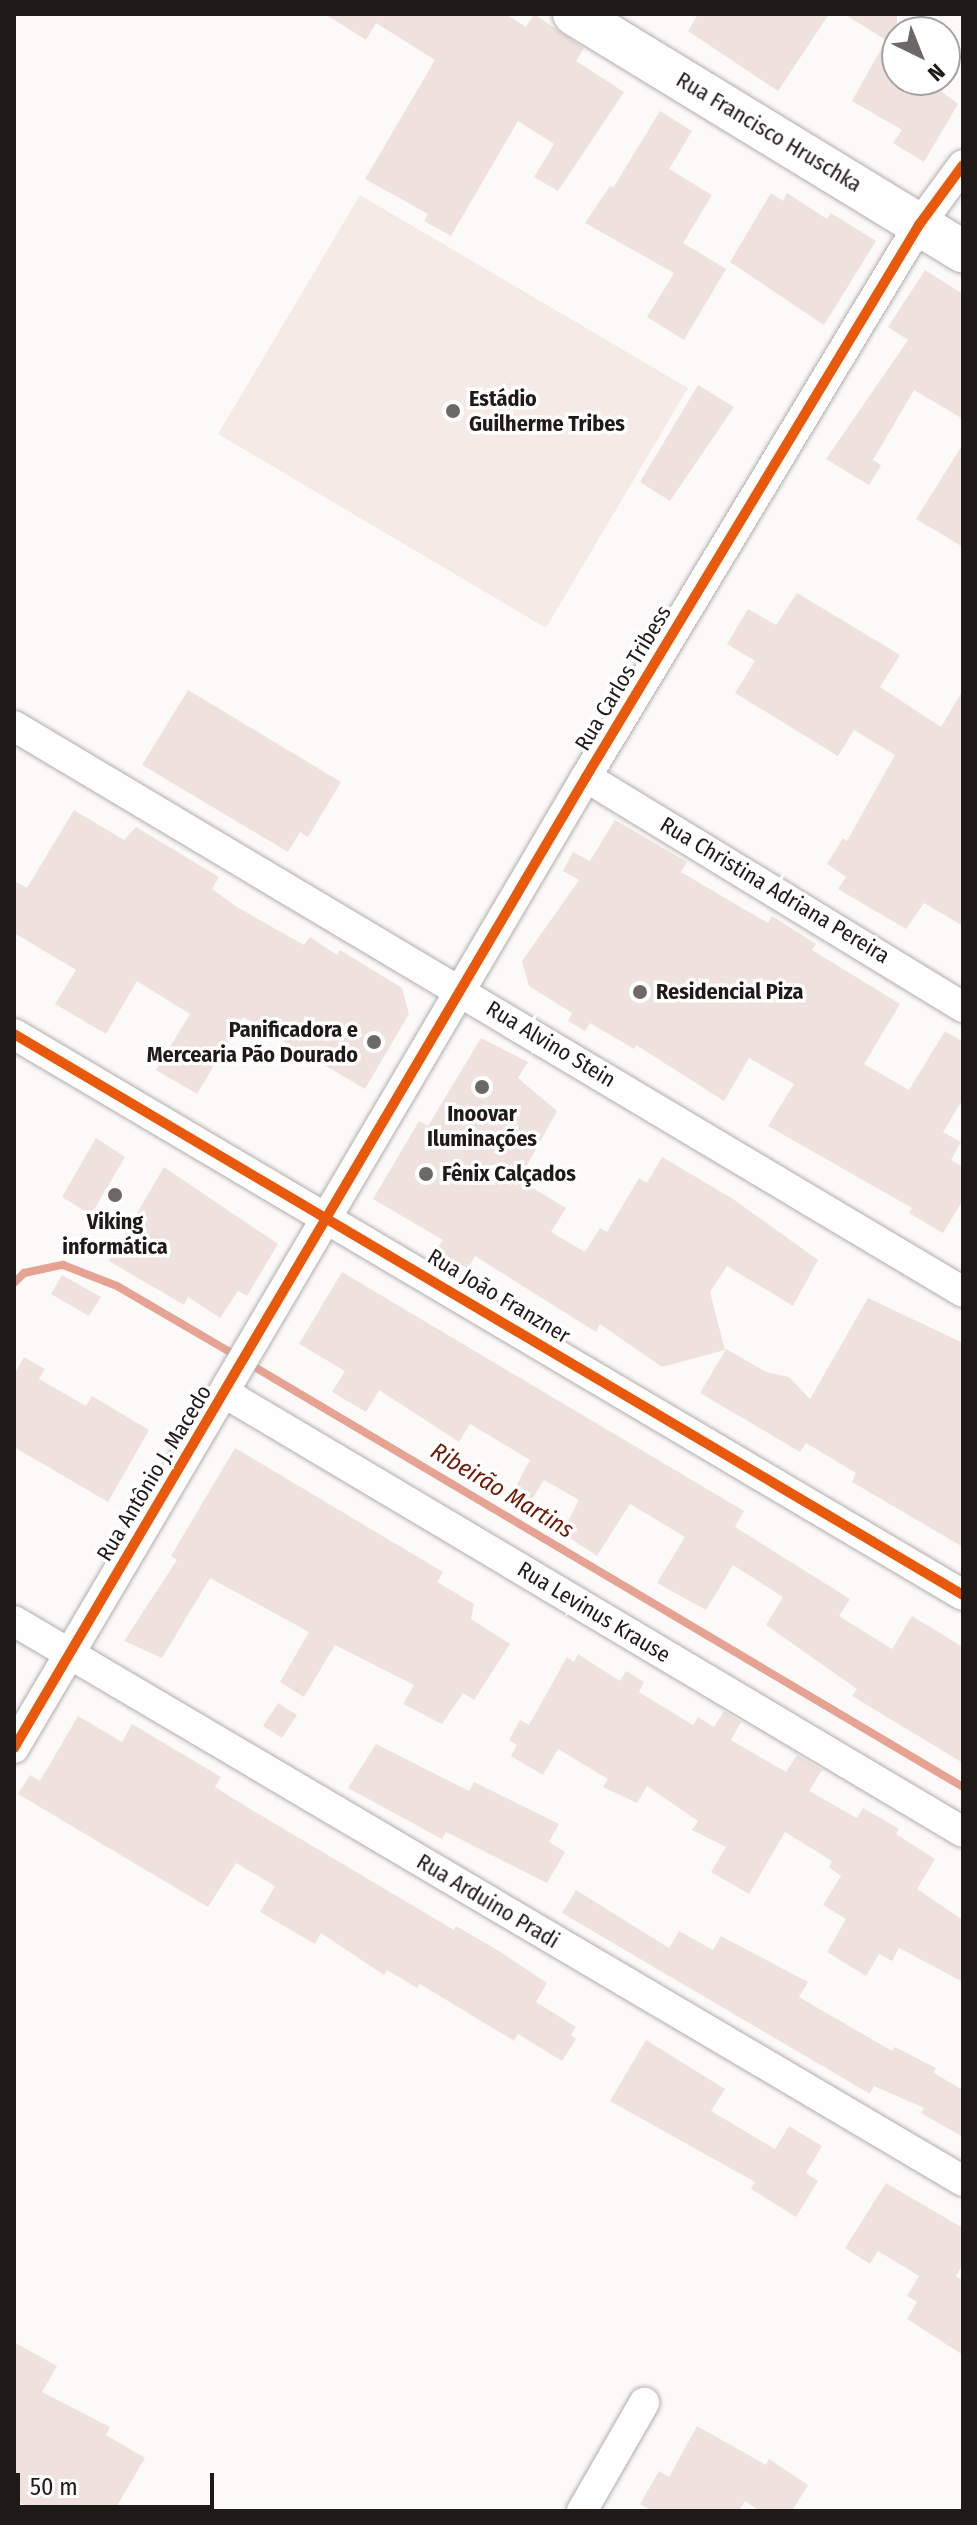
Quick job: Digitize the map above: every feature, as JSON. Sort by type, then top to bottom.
[{"type":"main road","name":"Rua Francisco Hruschka","points":[[574,14],[963,251]]},
{"type":"street","name":"Rua Carlos Tribess","points":[[328,1218],[586,777],[919,225],[963,165]]},
{"type":"street","name":"Rua Alvino Stein","points":[[14,726],[963,1292]]},
{"type":"street","name":"Rua Christina Adriana Pereira","points":[[586,777],[963,1007]]},
{"type":"street","name":"Rua João Franzner","points":[[14,1034],[963,1595]]},
{"type":"street","name":"Rua Antônio J. Macedo","points":[[14,1748],[328,1218]]},
{"type":"street","name":"Rua Levinus Krause","points":[[231,1384],[963,1832]]},
{"type":"street","name":"Rua Arduino Pradi","points":[[14,1621],[963,2181]]},
{"type":"street","points":[[582,2511],[644,2403]]},
{"type":"shaded area","name":"Estádio Guilherme Tribes","points":[[360,195],[688,388],[546,628],[218,434]]},
{"type":"building","points":[[325,14],[505,14],[526,27],[534,14],[584,48],[576,61],[624,92],[558,191],[534,177],[554,144],[518,121],[451,236],[424,221],[428,214],[365,179],[435,60],[376,23],[366,40]]},
{"type":"building","points":[[698,14],[829,14],[778,91],[688,31]]},
{"type":"building","points":[[844,14],[897,14],[881,16],[881,37]]},
{"type":"building","points":[[881,49],[881,96],[947,96],[958,104],[924,162],[893,143],[902,130],[852,101]]},
{"type":"building","points":[[660,111],[692,131],[669,169],[712,195],[683,243],[726,269],[684,340],[647,317],[674,273],[585,223],[610,186],[613,188]]},
{"type":"building","points":[[771,193],[783,201],[787,193],[827,219],[831,213],[876,241],[824,325],[730,262]]},
{"type":"building","points":[[925,270],[963,294],[963,419],[914,390],[873,460],[881,465],[869,485],[826,459],[908,340],[888,327]]},
{"type":"building","points":[[698,385],[734,407],[670,501],[640,482]]},
{"type":"building","points":[[963,444],[963,547],[916,519]]},
{"type":"building","points":[[797,593],[900,655],[880,687],[941,727],[963,690],[963,926],[924,903],[906,929],[838,889],[846,877],[827,864],[843,838],[847,841],[895,755],[854,730],[838,756],[735,693],[755,661],[727,644],[748,609],[776,625]]},
{"type":"building","points":[[188,690],[341,782],[308,837],[300,832],[288,852],[142,765]]},
{"type":"building","points":[[74,810],[124,840],[136,827],[219,877],[212,889],[237,907],[304,945],[310,937],[337,955],[340,950],[402,988],[409,1014],[365,1089],[243,1017],[197,1094],[156,1070],[190,1014],[137,981],[106,1034],[55,1004],[76,970],[14,933],[14,881],[27,888]]},
{"type":"building","points":[[615,820],[687,862],[681,872],[768,923],[772,916],[816,944],[812,950],[900,1004],[864,1064],[909,1090],[945,1031],[963,1042],[963,1099],[943,1132],[961,1142],[951,1160],[963,1167],[963,1200],[943,1233],[909,1213],[912,1208],[768,1126],[794,1084],[749,1058],[724,1101],[636,1045],[634,1049],[590,1023],[585,1031],[568,1021],[572,1013],[529,986],[522,961],[579,880],[563,871],[573,852],[590,861]]},
{"type":"building","points":[[481,1038],[528,1062],[518,1078],[557,1111],[519,1180],[566,1208],[551,1232],[585,1252],[600,1228],[607,1232],[639,1178],[647,1183],[662,1157],[733,1199],[818,1260],[793,1306],[727,1266],[710,1292],[725,1350],[662,1367],[600,1324],[596,1332],[475,1256],[468,1269],[436,1250],[443,1240],[373,1199],[419,1121],[428,1126]]},
{"type":"building","points":[[96,1138],[125,1157],[91,1215],[62,1197]]},
{"type":"building","points":[[164,1167],[278,1244],[247,1296],[238,1291],[220,1318],[188,1297],[184,1305],[109,1261]]},
{"type":"building","points":[[342,1272],[744,1511],[735,1527],[850,1599],[839,1616],[892,1649],[912,1616],[963,1647],[963,1763],[852,1696],[857,1689],[766,1625],[783,1597],[733,1565],[706,1610],[657,1583],[685,1537],[630,1504],[597,1556],[562,1533],[579,1500],[544,1480],[526,1509],[509,1499],[530,1460],[470,1424],[459,1442],[379,1390],[366,1412],[332,1392],[345,1371],[299,1344]]},
{"type":"building","points":[[62,1275],[101,1297],[89,1316],[51,1294]]},
{"type":"building","points":[[868,1298],[963,1343],[963,1547],[852,1482],[856,1473],[806,1443],[800,1452],[700,1393],[726,1349],[766,1372],[789,1377],[810,1399]]},
{"type":"building","points":[[24,1357],[45,1369],[39,1379],[86,1406],[92,1396],[149,1430],[108,1502],[14,1447],[14,1375]]},
{"type":"building","points":[[235,1448],[443,1572],[437,1582],[474,1604],[471,1619],[510,1644],[474,1700],[463,1693],[442,1724],[403,1704],[414,1685],[335,1645],[304,1697],[280,1682],[309,1632],[210,1578],[162,1658],[124,1641],[177,1560],[171,1556]]},
{"type":"building","points":[[578,1654],[620,1681],[626,1671],[644,1682],[639,1692],[693,1725],[698,1717],[714,1727],[724,1711],[741,1722],[731,1740],[786,1772],[797,1755],[822,1770],[809,1791],[857,1818],[863,1808],[899,1829],[896,1834],[935,1859],[917,1889],[963,1920],[963,1982],[899,1948],[892,1961],[879,1954],[866,1976],[827,1952],[846,1919],[823,1905],[841,1876],[829,1867],[832,1861],[785,1832],[749,1894],[711,1872],[726,1847],[692,1830],[698,1821],[647,1786],[637,1803],[603,1787],[608,1779],[558,1749],[543,1775],[511,1756],[517,1745],[509,1740],[520,1720],[529,1725],[567,1657],[574,1662]]},
{"type":"building","points":[[278,1703],[297,1715],[282,1738],[263,1726]]},
{"type":"building","points":[[78,1716],[122,1742],[132,1724],[221,1777],[215,1787],[250,1809],[454,1930],[456,1926],[499,1951],[547,1983],[536,2002],[576,2027],[571,2035],[576,2039],[562,2061],[518,2034],[514,2041],[420,1984],[417,1988],[387,1970],[384,1975],[321,1933],[315,1944],[260,1912],[275,1886],[236,1863],[208,1907],[18,1794],[30,1775],[40,1781]]},
{"type":"building","points":[[376,1744],[469,1791],[474,1782],[559,1824],[549,1842],[565,1852],[547,1883],[446,1832],[442,1839],[348,1788]]},
{"type":"building","points":[[576,1890],[669,1948],[679,1931],[713,1950],[721,1936],[808,1982],[799,1997],[892,2051],[895,2047],[936,2068],[934,2073],[963,2090],[963,2137],[921,2113],[924,2108],[874,2086],[870,2094],[562,1913]]},
{"type":"building","points":[[646,2040],[725,2089],[711,2111],[775,2149],[789,2126],[822,2146],[806,2173],[818,2181],[796,2217],[751,2189],[755,2182],[610,2101]]},
{"type":"building","points":[[886,2183],[963,2228],[963,2264],[956,2276],[963,2281],[963,2355],[907,2319],[917,2302],[907,2296],[919,2276],[878,2251],[870,2264],[845,2248]]},
{"type":"building","points":[[14,2342],[57,2366],[42,2392],[110,2427],[106,2435],[145,2458],[114,2511],[34,2511],[14,2499]]},
{"type":"building","points":[[697,2426],[766,2465],[769,2459],[808,2485],[792,2511],[760,2511],[745,2501],[739,2511],[652,2511],[640,2504],[659,2471],[669,2477]]},
{"type":"waterway","name":"Ribeirão Martins","points":[[14,1283],[24,1273],[63,1265],[117,1286],[237,1356]]},
{"type":"waterway","name":"Ribeirão Martins","points":[[248,1363],[963,1787]]},
{"type":"cycle path","points":[[14,1748],[586,777],[919,225],[963,165]]},
{"type":"cycle path","points":[[14,1034],[963,1595]]},
{"type":"place","name":"Estádio Guilherme Tribes","points":[[453,411]]},
{"type":"place","name":"Residencial Piza","points":[[640,992]]},
{"type":"place","name":"Panificadora e Mercearia Pão Dourado","points":[[374,1042]]},
{"type":"place","name":"Inoovar Iluminações","points":[[482,1087]]},
{"type":"place","name":"Fênix Calçados","points":[[426,1174]]},
{"type":"place","name":"Viking informática","points":[[115,1195]]}]
